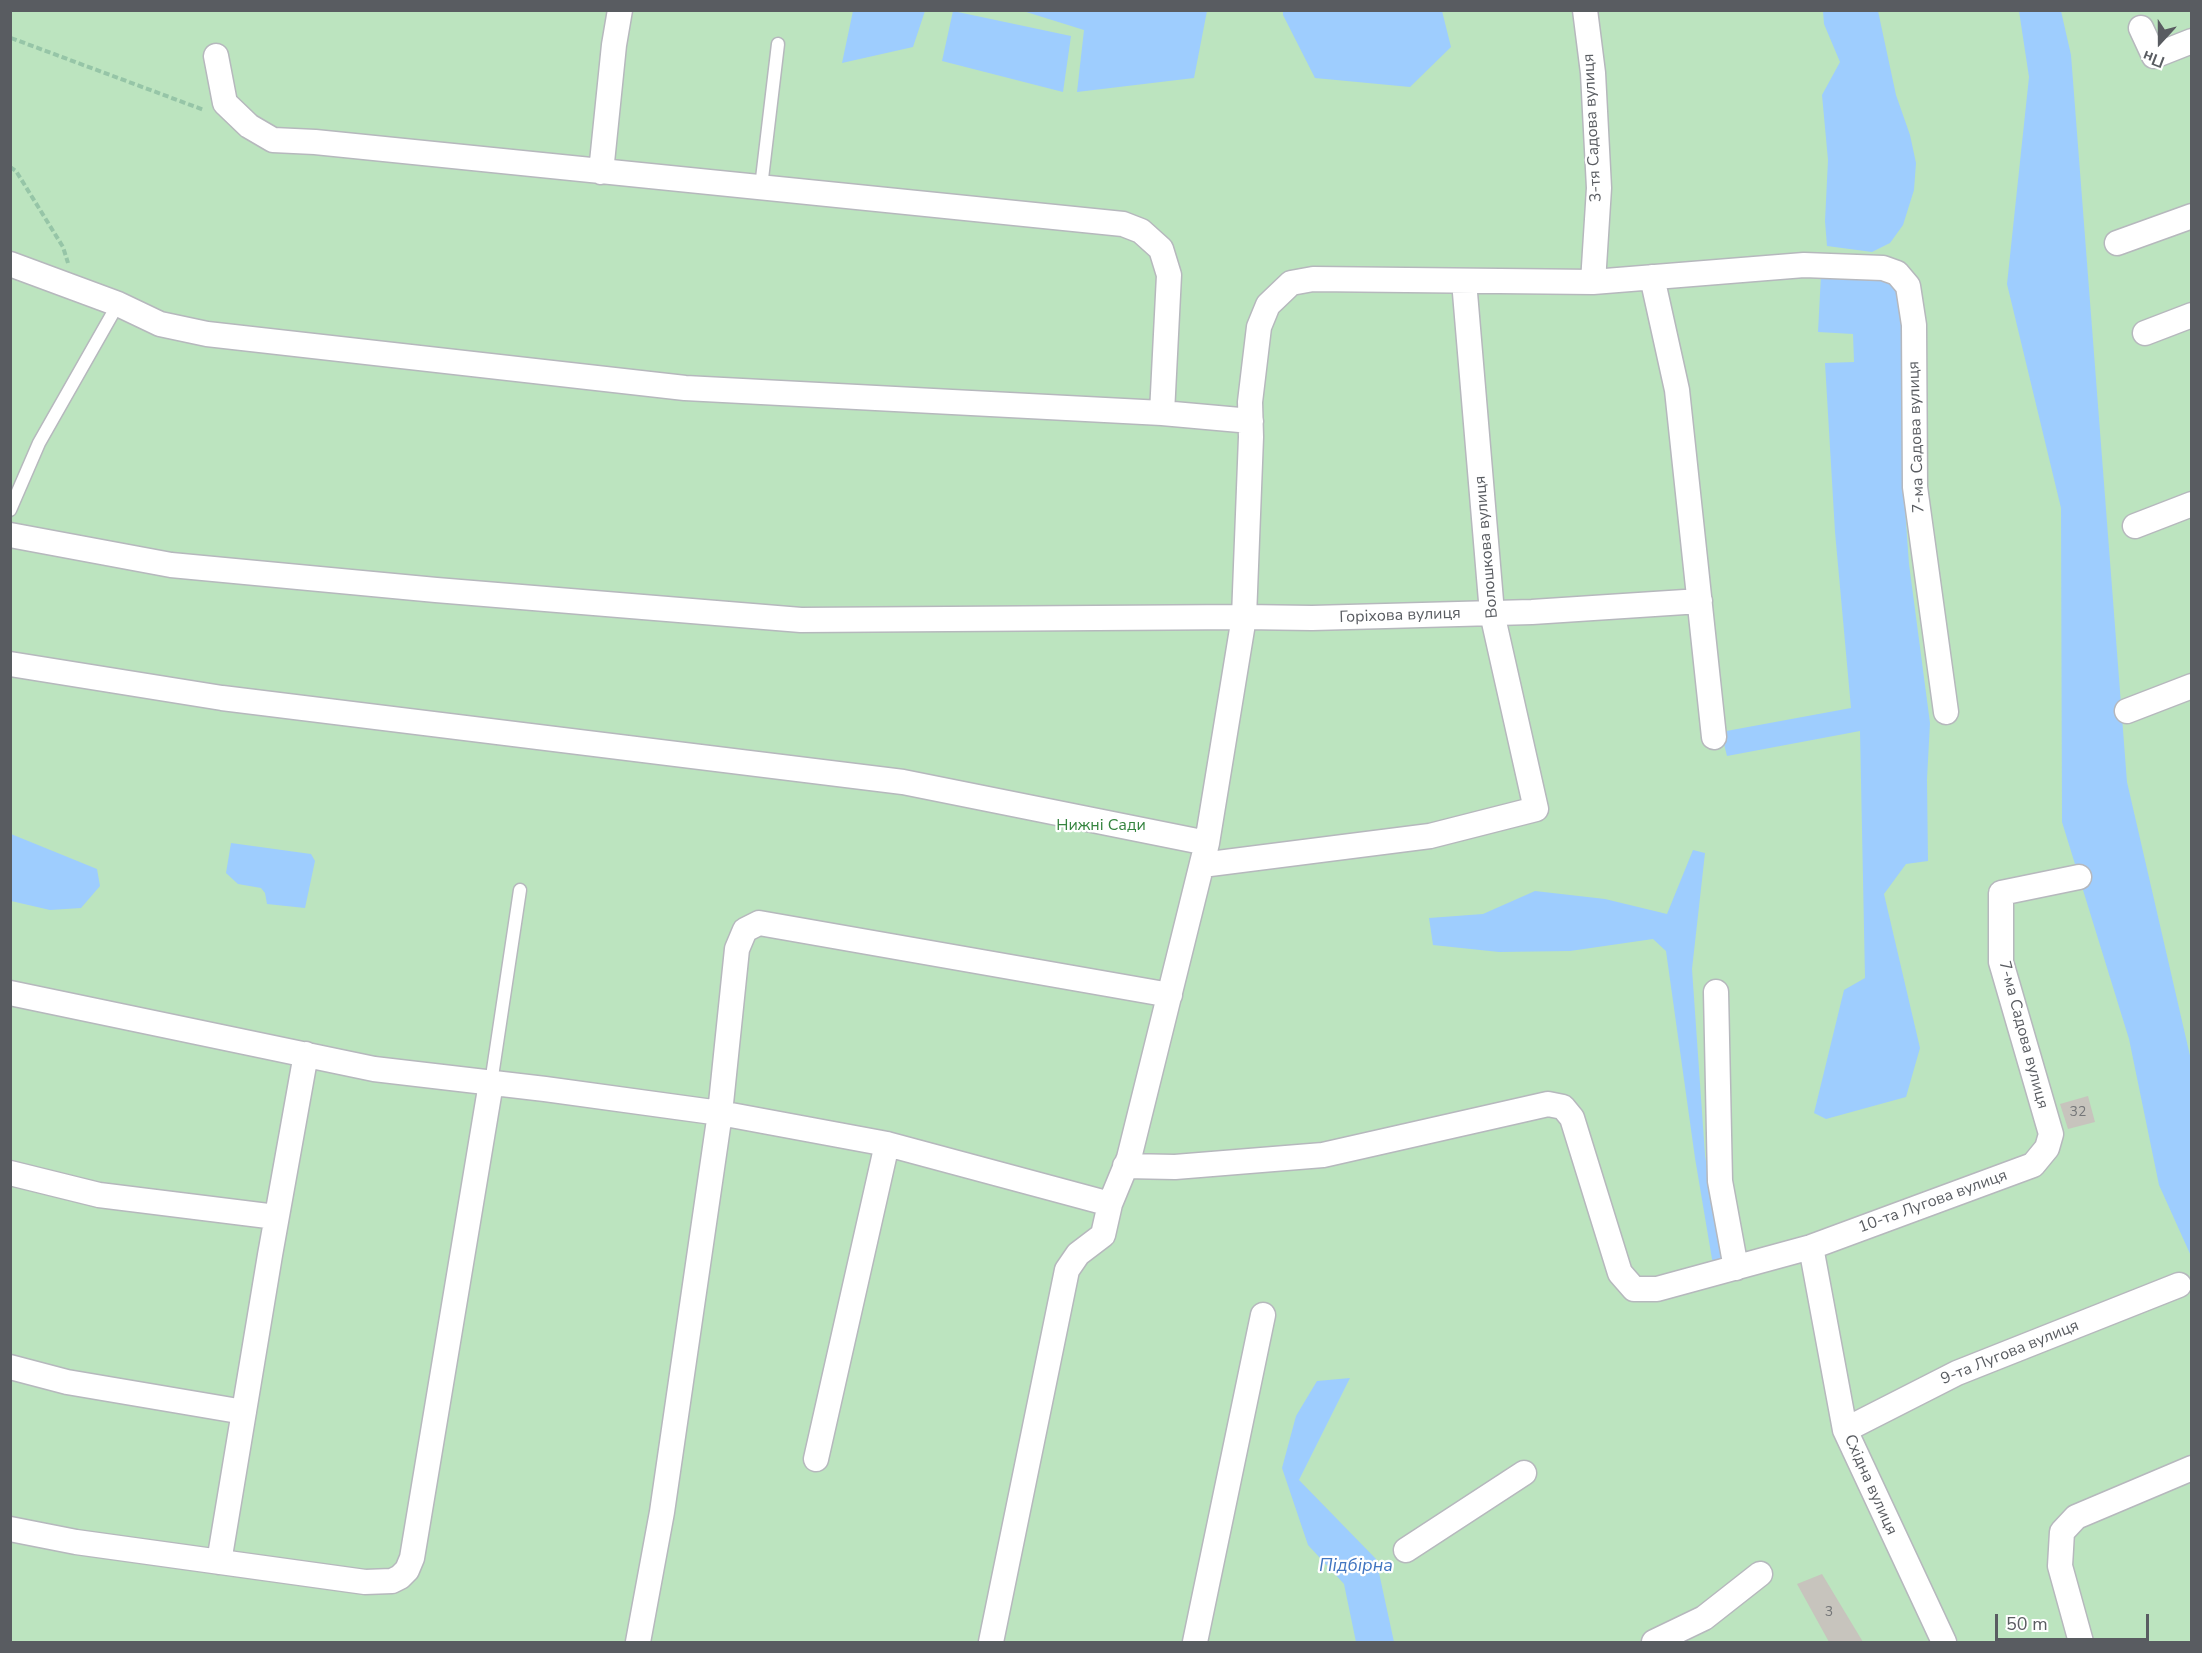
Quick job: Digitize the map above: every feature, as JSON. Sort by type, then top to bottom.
[{"type":"street","points":[[601,172],[614,45],[620,10]]},
{"type":"street","name":"3-тя Садова вулиця","points":[[1585,10],[1593,73],[1599,188],[1593,282]]},
{"type":"street","points":[[2141,28],[2154,56],[2192,41]]},
{"type":"street","points":[[216,56],[225,103],[249,126],[273,140],[761,186],[1123,224],[1141,231],[1161,249],[1170,276],[1162,413]]},
{"type":"street","points":[[2117,243],[2192,216]]},
{"type":"street","points":[[10,264],[118,304],[160,324],[207,333],[685,388],[1162,413],[1251,421]]},
{"type":"street","name":"7-ма Садова вулиця","points":[[1652,277],[1804,265],[1883,268],[1897,273],[1908,286],[1914,325],[1915,487],[1946,712]]},
{"type":"street","points":[[991,1642],[1067,1270],[1078,1254],[1103,1235],[1110,1204],[1125,1166],[1204,854],[1244,617],[1250,402],[1259,327],[1268,305],[1292,283],[1313,279],[1593,282],[1652,277],[1677,390],[1714,737]]},
{"type":"street","name":"Волошкова вулиця","points":[[1204,854],[1430,836],[1536,809],[1492,613],[1464,281]]},
{"type":"street","points":[[2145,333],[2192,315]]},
{"type":"street","points":[[2135,526],[2192,504]]},
{"type":"street","name":"Горіхова вулиця","points":[[10,535],[171,566],[801,620],[1312,618],[1492,613],[1700,601]]},
{"type":"street","points":[[10,664],[222,698],[903,782],[1204,854]]},
{"type":"street","points":[[2127,711],[2192,686]]},
{"type":"street","name":"7-ма Садова вулиця","points":[[2047,1148],[2051,1134],[2001,962],[2001,893],[2079,877]]},
{"type":"street","points":[[638,1642],[662,1512],[720,1113],[737,949],[745,930],[759,923],[1170,995]]},
{"type":"street","points":[[1716,992],[1720,1181],[1736,1268]]},
{"type":"street","points":[[10,993],[374,1069],[720,1113],[887,1144],[1110,1204]]},
{"type":"street","points":[[219,1562],[276,1217],[306,1054]]},
{"type":"street","points":[[10,1528],[76,1542],[365,1582],[392,1581],[407,1570],[412,1558],[418,1524],[491,1083]]},
{"type":"street","name":"10-та Лугова вулиця","points":[[1125,1166],[1174,1167],[1323,1155],[1548,1104],[1563,1107],[1572,1118],[1620,1273],[1635,1289],[1656,1289],[1811,1247],[2033,1165],[2047,1148]]},
{"type":"street","points":[[816,1459],[887,1144]]},
{"type":"street","points":[[10,1173],[99,1195],[276,1217]]},
{"type":"street","name":"Східна вулиця","points":[[1811,1247],[1845,1430],[1944,1642]]},
{"type":"street","name":"9-та Лугова вулиця","points":[[1845,1430],[1957,1373],[2179,1285]]},
{"type":"street","points":[[1195,1642],[1263,1316]]},
{"type":"street","points":[[10,1367],[67,1382],[244,1412]]},
{"type":"street","points":[[2081,1642],[2060,1566],[2062,1532],[2076,1517],[2192,1468]]},
{"type":"street","points":[[1406,1550],[1524,1473]]},
{"type":"street","points":[[1654,1642],[1704,1618],[1760,1574]]},
{"type":"lane","points":[[761,186],[778,44]]},
{"type":"lane","points":[[10,510],[39,442],[118,304]]},
{"type":"lane","points":[[491,1083],[520,890]]},
{"type":"path","points":[[11,37],[205,110]]},
{"type":"path","points":[[10,166],[16,171],[63,247],[75,288]]},
{"type":"green space","name":"Нижні Сади","points":[[11,11],[2191,11],[2191,1642],[11,1642]]},
{"type":"water","points":[[853,10],[925,11],[913,47],[842,63]]},
{"type":"water","points":[[953,11],[1071,36],[1063,92],[942,61]]},
{"type":"water","points":[[1023,11],[1207,11],[1194,78],[1077,92],[1084,30]]},
{"type":"water","points":[[1283,11],[1442,11],[1451,47],[1410,87],[1315,78]]},
{"type":"water","points":[[1823,11],[1878,11],[1896,95],[1910,135],[1916,163],[1914,190],[1903,225],[1890,243],[1872,252],[1827,246],[1825,221],[1828,160],[1822,95],[1840,62],[1824,24]]},
{"type":"water","points":[[2019,11],[2061,11],[2071,55],[2127,782],[2191,1060],[2191,1256],[2159,1185],[2129,1039],[2062,822],[2061,508],[2007,284],[2029,77]]},
{"type":"water","points":[[1821,275],[1887,280],[1898,289],[1905,316],[1902,467],[1909,564],[1930,723],[1927,779],[1928,861],[1906,864],[1884,894],[1920,1048],[1906,1097],[1826,1119],[1814,1113],[1844,990],[1865,978],[1860,731],[1727,756],[1721,732],[1851,708],[1835,532],[1825,363],[1854,362],[1853,334],[1818,332]]},
{"type":"water","points":[[11,834],[97,869],[100,886],[81,908],[50,910],[11,901]]},
{"type":"water","points":[[231,843],[311,854],[315,861],[305,908],[267,904],[265,893],[261,888],[238,884],[226,873]]},
{"type":"water","points":[[1693,850],[1705,853],[1692,969],[1705,1155],[1722,1262],[1713,1265],[1695,1158],[1666,951],[1653,939],[1570,951],[1499,952],[1433,945],[1429,918],[1483,914],[1535,891],[1605,899],[1667,914]]},
{"type":"water","name":"Підбірна","points":[[1350,1378],[1299,1480],[1376,1559],[1394,1642],[1356,1642],[1344,1584],[1308,1545],[1282,1468],[1296,1416],[1317,1381]]},
{"type":"building","points":[[2088,1096],[2095,1122],[2068,1129],[2060,1104]]},
{"type":"building","points":[[1822,1574],[1863,1642],[1829,1642],[1797,1584]]}]
